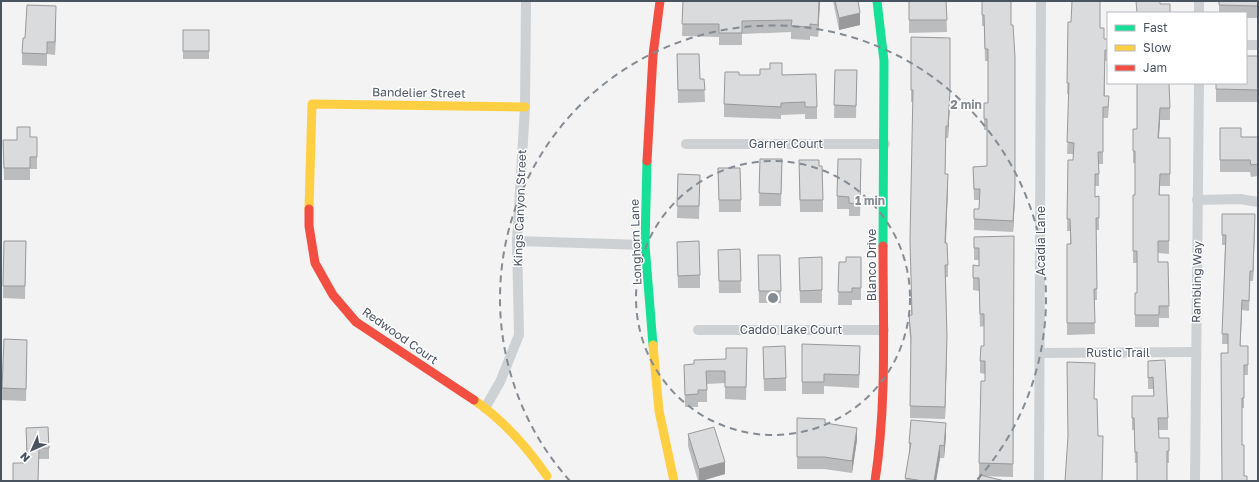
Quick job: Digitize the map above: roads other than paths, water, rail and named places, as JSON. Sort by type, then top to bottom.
[{"type":"street","name":"Kings Canyon Street","points":[[485,408],[500,382],[519,335],[517,241],[525,107],[526,1]]},
{"type":"street","name":"Longhorn Lane","points":[[660,1],[653,55],[647,138],[645,245],[659,411],[674,481]]},
{"type":"street","name":"Blanco Drive","points":[[875,481],[882,428],[885,144],[883,45],[877,1]]},
{"type":"street","name":"Acadia Lane","points":[[1039,481],[1041,1]]},
{"type":"street","points":[[1199,1],[1199,12]]},
{"type":"street","points":[[1247,45],[1258,45]]},
{"type":"street","name":"Rambling Way","points":[[1195,481],[1198,84]]},
{"type":"street","name":"Bandelier Street","points":[[312,104],[525,107]]},
{"type":"street","name":"Redwood Court","points":[[312,104],[309,226],[315,262],[333,295],[356,322],[485,408],[528,449],[547,476]]},
{"type":"street","name":"Garner Court","points":[[686,144],[885,144]]},
{"type":"street","points":[[1197,200],[1240,199],[1258,202]]},
{"type":"street","points":[[517,241],[645,245]]},
{"type":"street","name":"Caddo Lake Court","points":[[698,330],[884,330]]},
{"type":"street","name":"Rustic Trail","points":[[1040,353],[1196,352]]}]
